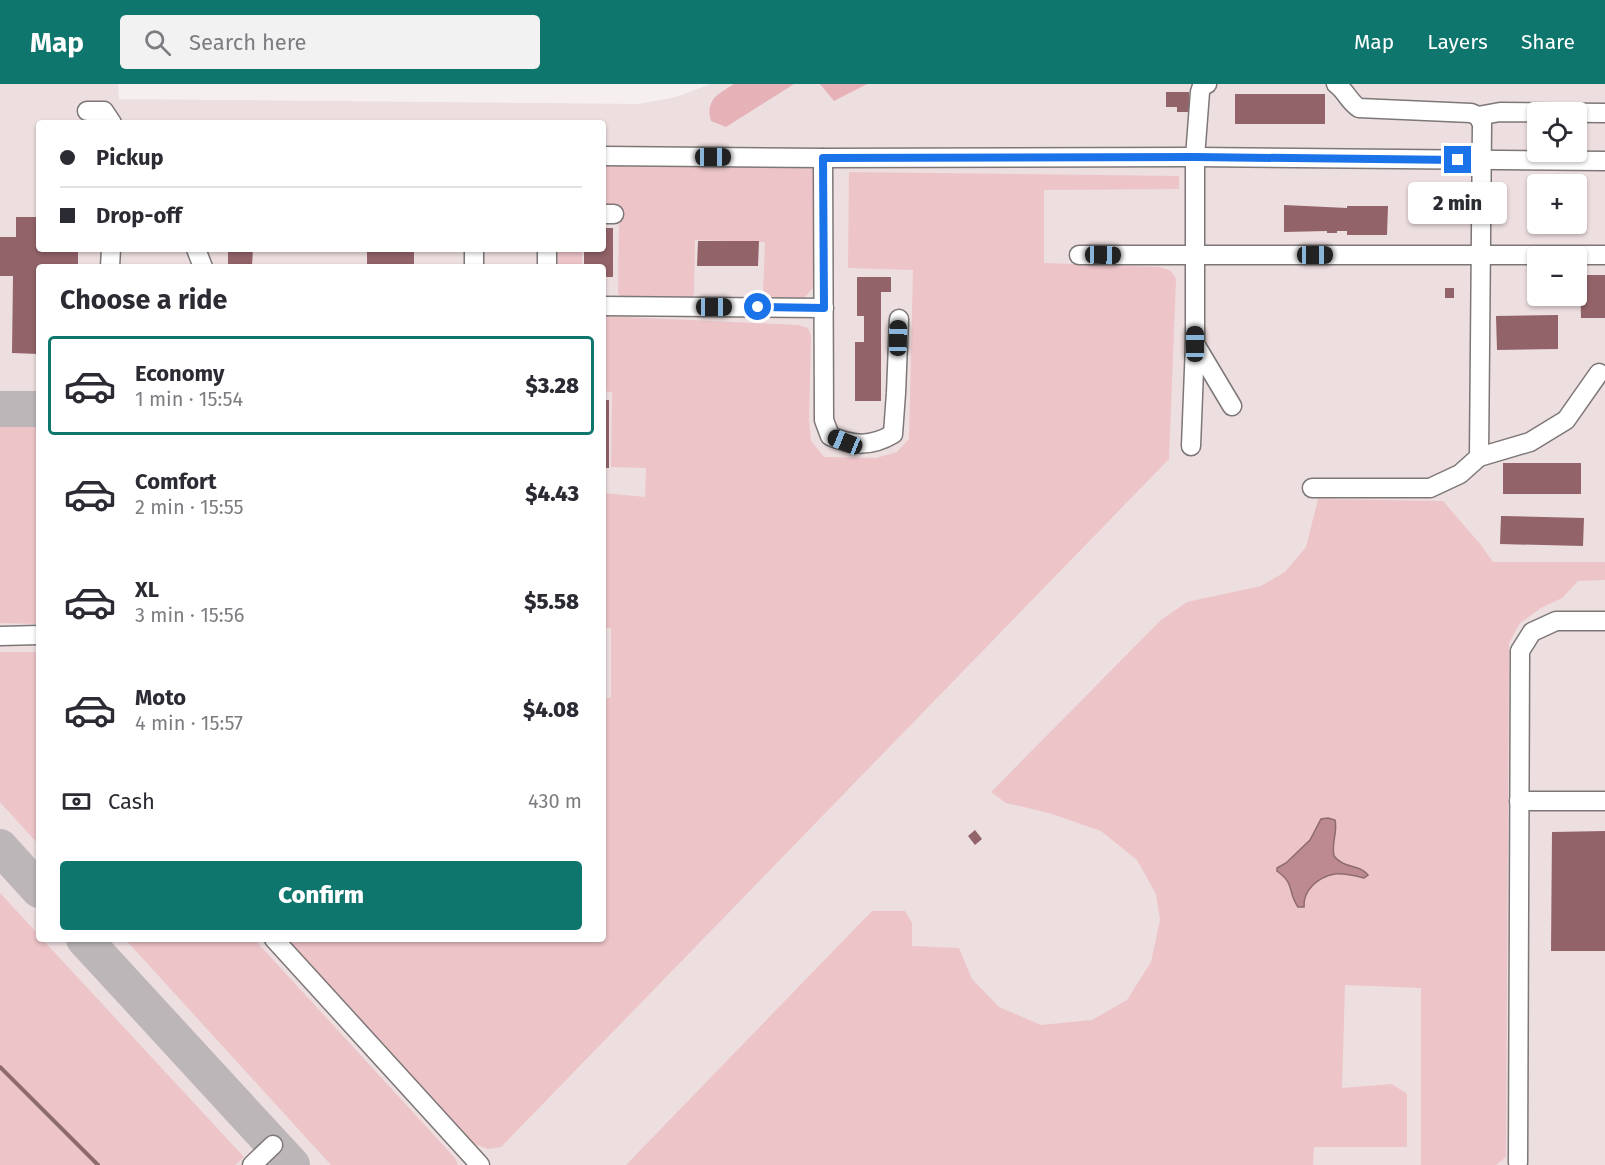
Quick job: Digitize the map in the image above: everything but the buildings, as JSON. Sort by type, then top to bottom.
[{"type":"lane","points":[[1191,447],[1195,344],[1195,157],[1200,92],[1207,84]]},
{"type":"lane","points":[[1336,84],[1341,87],[1352,104],[1359,108],[1471,113],[1478,116],[1500,111],[1605,112]]},
{"type":"lane","points":[[87,111],[104,111],[110,120]]},
{"type":"lane","points":[[1478,116],[1482,124],[1479,457]]},
{"type":"lane","points":[[606,156],[1195,157],[1605,161]]},
{"type":"lane","points":[[823,158],[824,420],[830,436],[845,442],[877,443],[893,434],[898,319]]},
{"type":"lane","points":[[1079,255],[1605,255]]},
{"type":"lane","points":[[606,306],[824,308]]},
{"type":"lane","points":[[1195,344],[1232,406]]},
{"type":"lane","points":[[1312,488],[1430,488],[1460,474],[1479,457],[1530,442],[1566,420],[1599,373]]},
{"type":"lane","points":[[1518,1162],[1520,651],[1532,632],[1556,621],[1605,621]]},
{"type":"lane","points":[[0,636],[36,635]]},
{"type":"lane","points":[[1519,801],[1605,801]]},
{"type":"lane","points":[[277,942],[480,1165]]},
{"type":"lane","points":[[252,1165],[273,1145]]},
{"type":"shaded area","points":[[0,84],[118,84],[119,99],[639,104],[676,97],[711,84],[1605,84],[1605,1165],[0,1165]]},
{"type":"shaded area","points":[[734,84],[794,84],[726,127],[711,121],[710,108],[714,98]]},
{"type":"shaded area","points":[[820,84],[867,84],[834,101]]},
{"type":"shaded area","points":[[804,165],[813,169],[817,176],[814,287],[805,297],[794,303],[767,301],[763,294],[765,242],[695,240],[694,294],[691,299],[622,299],[618,293],[619,209],[606,208],[606,166]]},
{"type":"shaded area","points":[[849,172],[1179,176],[1179,189],[1044,190],[1044,263],[1160,267],[1171,271],[1176,279],[1169,459],[501,1147],[488,1149],[471,1143],[289,942],[606,942],[606,699],[611,697],[611,628],[606,628],[606,493],[645,497],[646,468],[611,467],[612,392],[606,391],[606,316],[798,325],[808,328],[811,336],[809,419],[811,441],[824,457],[876,458],[897,452],[909,439],[913,270],[848,268]]},
{"type":"shaded area","points":[[558,252],[582,252],[582,264],[557,264]]},
{"type":"shaded area","points":[[0,427],[36,427],[36,624],[0,623]]},
{"type":"shaded area","points":[[1318,499],[1443,501],[1493,562],[1605,562],[1605,580],[1578,581],[1562,598],[1541,608],[1520,623],[1509,643],[1506,1157],[1496,1165],[1421,1165],[1421,988],[1345,985],[1342,1088],[1392,1084],[1407,1094],[1407,1147],[1314,1147],[1313,1165],[626,1165],[872,911],[905,911],[912,923],[912,946],[959,948],[972,979],[999,1007],[1041,1025],[1092,1020],[1127,1000],[1151,962],[1160,920],[1156,894],[1137,860],[1101,831],[1049,813],[1006,803],[991,792],[1161,620],[1187,602],[1261,586],[1285,572],[1306,547]]},
{"type":"shaded area","points":[[0,652],[36,652],[36,842],[0,802]]},
{"type":"shaded area","points":[[1321,819],[1335,820],[1334,856],[1342,863],[1361,869],[1368,875],[1364,878],[1335,874],[1323,878],[1309,890],[1304,907],[1298,907],[1287,880],[1277,871],[1277,868],[1286,863],[1310,840]]},
{"type":"shaded area","points":[[0,893],[36,932],[36,942],[45,942],[244,1157],[235,1165],[0,1165]]},
{"type":"shaded area","points":[[128,942],[257,942],[455,1158],[458,1165],[331,1165]]},
{"type":"waterway","points":[[0,1067],[98,1165]]},
{"type":"taxiway","points":[[0,409],[36,409]]},
{"type":"taxiway","points":[[0,847],[36,887]]},
{"type":"taxiway","points":[[87,942],[292,1165]]},
{"type":"route","points":[[758,307],[824,308],[823,158],[1195,157],[1458,160]]}]
